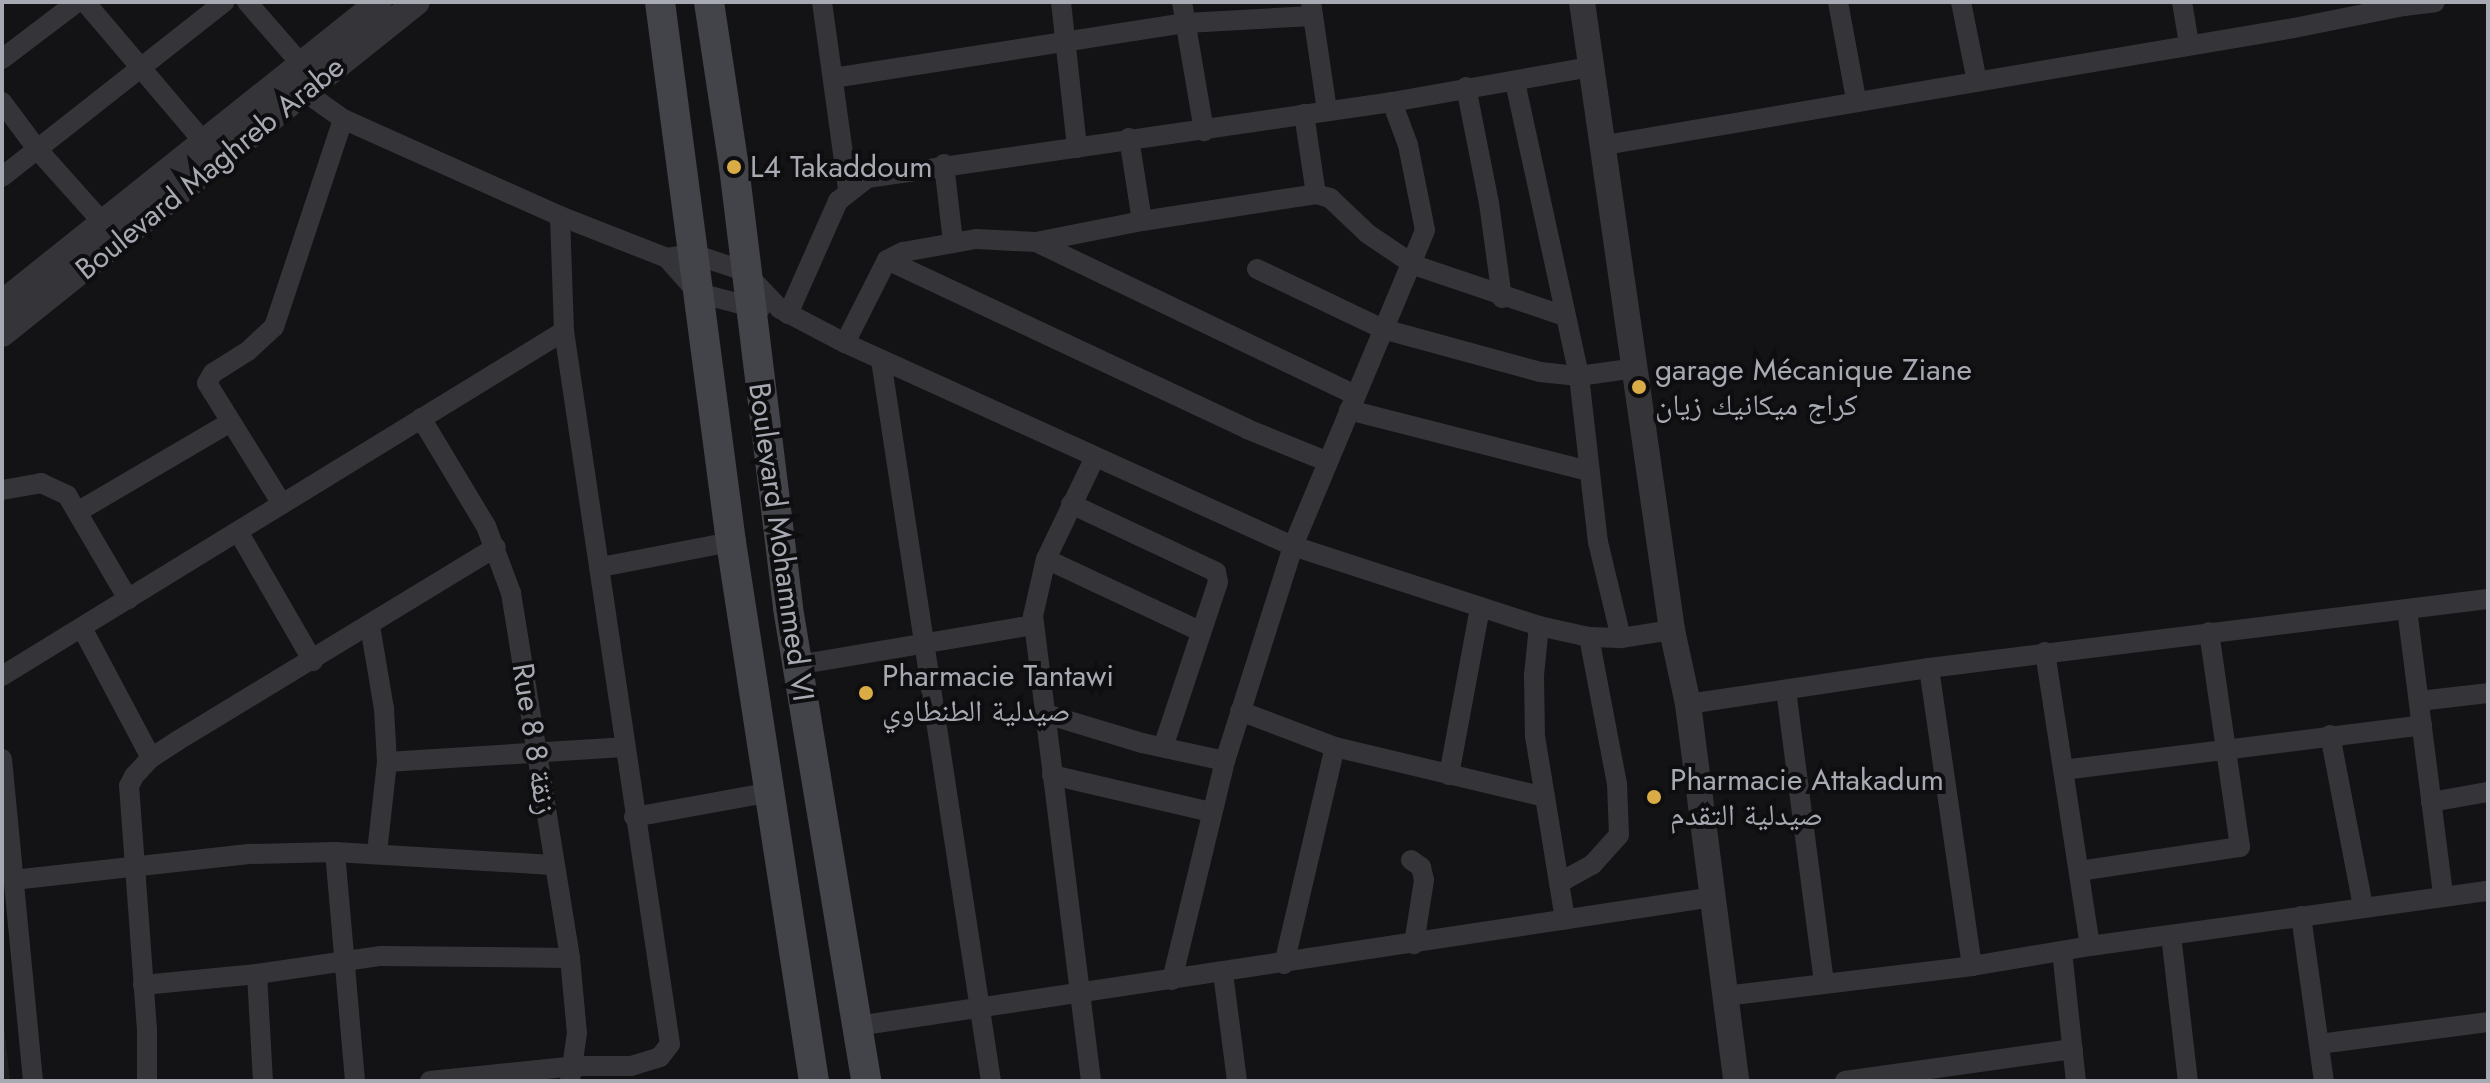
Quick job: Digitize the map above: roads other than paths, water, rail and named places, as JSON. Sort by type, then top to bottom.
[{"type":"main road","name":"Boulevard Mohammed VI","points":[[660,2],[680,256],[698,293],[731,542],[772,792],[814,1081]]},
{"type":"main road","name":"Boulevard Mohammed VI","points":[[709,2],[734,167],[744,271],[797,665],[866,1081]]},
{"type":"street","points":[[2,59],[77,2]]},
{"type":"street","points":[[85,2],[203,141]]},
{"type":"street","points":[[2,177],[224,2]]},
{"type":"street","points":[[247,2],[297,78],[343,119],[560,216],[680,256],[744,271],[784,312],[845,343],[1293,546],[1539,626],[1589,637],[1621,638],[1672,630]]},
{"type":"street","name":"Boulevard Maghreb Arabe","points":[[2,334],[297,78],[379,2]]},
{"type":"street","name":"Boulevard Maghreb Arabe","points":[[5,295],[104,224],[203,141],[417,2]]},
{"type":"street","points":[[822,2],[848,190]]},
{"type":"street","points":[[1061,2],[1077,148]]},
{"type":"street","points":[[1182,2],[1204,131]]},
{"type":"street","points":[[1582,2],[1605,145],[1672,630],[1688,704],[1736,1081]]},
{"type":"street","points":[[1838,2],[1856,99]]},
{"type":"street","points":[[1961,2],[1977,81]]},
{"type":"street","points":[[2182,2],[2189,44]]},
{"type":"street","points":[[1605,145],[2404,4],[2435,2]]},
{"type":"street","points":[[833,78],[1067,39],[1312,9],[1327,111]]},
{"type":"street","points":[[784,312],[831,215],[848,190],[867,178],[1129,138],[1204,131],[1591,67]]},
{"type":"street","points":[[1515,82],[1579,376],[1598,542],[1621,638]]},
{"type":"street","points":[[1466,87],[1489,203],[1502,298]]},
{"type":"street","points":[[2,102],[37,149],[104,224]]},
{"type":"street","points":[[1172,980],[1225,761],[1293,546],[1326,461],[1414,265],[1425,230],[1408,145],[1392,102]]},
{"type":"street","points":[[1304,114],[1316,194]]},
{"type":"street","points":[[282,504],[208,388],[209,379],[266,337],[274,327],[343,119]]},
{"type":"street","points":[[1129,138],[1142,221]]},
{"type":"street","points":[[944,164],[953,242]]},
{"type":"street","points":[[845,343],[887,260],[913,249],[992,238],[1036,242],[1142,221],[1316,194],[1330,198],[1368,234],[1414,265],[1502,298],[1565,316]]},
{"type":"street","points":[[430,1081],[572,1074],[640,1064],[660,1057],[670,1044],[564,331],[560,216]]},
{"type":"street","points":[[1036,242],[1352,402],[1588,471]]},
{"type":"street","points":[[887,260],[1247,429],[1326,461]]},
{"type":"street","points":[[1257,269],[1383,329],[1540,372],[1579,376],[1636,368]]},
{"type":"street","points":[[698,293],[749,308],[784,312]]},
{"type":"street","points":[[2,676],[564,331]]},
{"type":"street","points":[[881,360],[991,1081]]},
{"type":"street","name":"Rue 8 8 زنقة","points":[[421,418],[496,547],[511,593],[570,958],[577,1033],[572,1074]]},
{"type":"street","points":[[79,511],[229,423]]},
{"type":"street","points":[[1091,1081],[1033,625],[1046,559],[1095,457]]},
{"type":"street","points":[[2,490],[23,485],[50,486],[67,495],[128,599]]},
{"type":"street","points":[[1071,504],[1214,569],[1218,582],[1163,747]]},
{"type":"street","points":[[239,533],[313,661]]},
{"type":"street","points":[[601,567],[731,542]]},
{"type":"street","points":[[147,1081],[129,786],[151,758],[496,547]]},
{"type":"street","points":[[1046,559],[1200,631]]},
{"type":"street","points":[[1688,704],[2045,652],[2488,599]]},
{"type":"street","points":[[1449,775],[1480,607]]},
{"type":"street","points":[[2407,609],[2443,895]]},
{"type":"street","points":[[797,665],[923,641],[1033,625]]},
{"type":"street","points":[[370,626],[384,709],[387,762],[377,852]]},
{"type":"street","points":[[1539,626],[1534,675],[1535,736],[1565,920]]},
{"type":"street","points":[[82,628],[151,758]]},
{"type":"street","points":[[2079,871],[2240,847],[2209,632]]},
{"type":"street","points":[[1559,883],[1592,865],[1619,835],[1617,784],[1589,637]]},
{"type":"street","points":[[2045,652],[2090,946]]},
{"type":"street","points":[[1929,668],[1972,966]]},
{"type":"street","points":[[1786,690],[1824,984]]},
{"type":"street","points":[[2419,701],[2488,693]]},
{"type":"street","points":[[1240,711],[1335,747],[1545,797]]},
{"type":"street","points":[[1046,714],[1225,761]]},
{"type":"street","points":[[2063,770],[2422,725]]},
{"type":"street","points":[[2330,735],[2363,906]]},
{"type":"street","points":[[387,762],[624,747]]},
{"type":"street","points":[[1284,964],[1335,747]]},
{"type":"street","points":[[2,759],[33,1081]]},
{"type":"street","points":[[1052,775],[1211,812]]},
{"type":"street","points":[[634,817],[772,792]]},
{"type":"street","points":[[2431,802],[2488,792]]},
{"type":"street","points":[[335,852],[355,1081]]},
{"type":"street","points":[[13,880],[249,854],[377,852],[553,865]]},
{"type":"street","points":[[1411,860],[1421,867],[1424,880],[1414,944]]},
{"type":"street","points":[[1725,996],[1972,966],[2363,906],[2488,891]]},
{"type":"street","points":[[857,1026],[1714,897]]},
{"type":"street","points":[[2301,916],[2324,1081]]},
{"type":"street","points":[[2171,935],[2188,1081]]},
{"type":"street","points":[[2062,951],[2076,1081]]},
{"type":"street","points":[[143,985],[257,974],[344,960],[416,956],[570,958]]},
{"type":"street","points":[[1223,973],[1237,1081]]},
{"type":"street","points":[[257,974],[263,1081]]},
{"type":"street","points":[[2319,1044],[2488,1022]]},
{"type":"street","points":[[1845,1081],[2073,1049]]},
{"type":"place","name":"L4 Takaddoum","points":[[734,167]]},
{"type":"place","name":"garage Mécanique Ziane كراج ميكانيك زيان","points":[[1639,387]]},
{"type":"place","name":"Pharmacie Tantawi صيدلية الطنطاوي","points":[[866,693]]},
{"type":"place","name":"Pharmacie Attakadum صيدلية التقدم","points":[[1654,797]]}]
